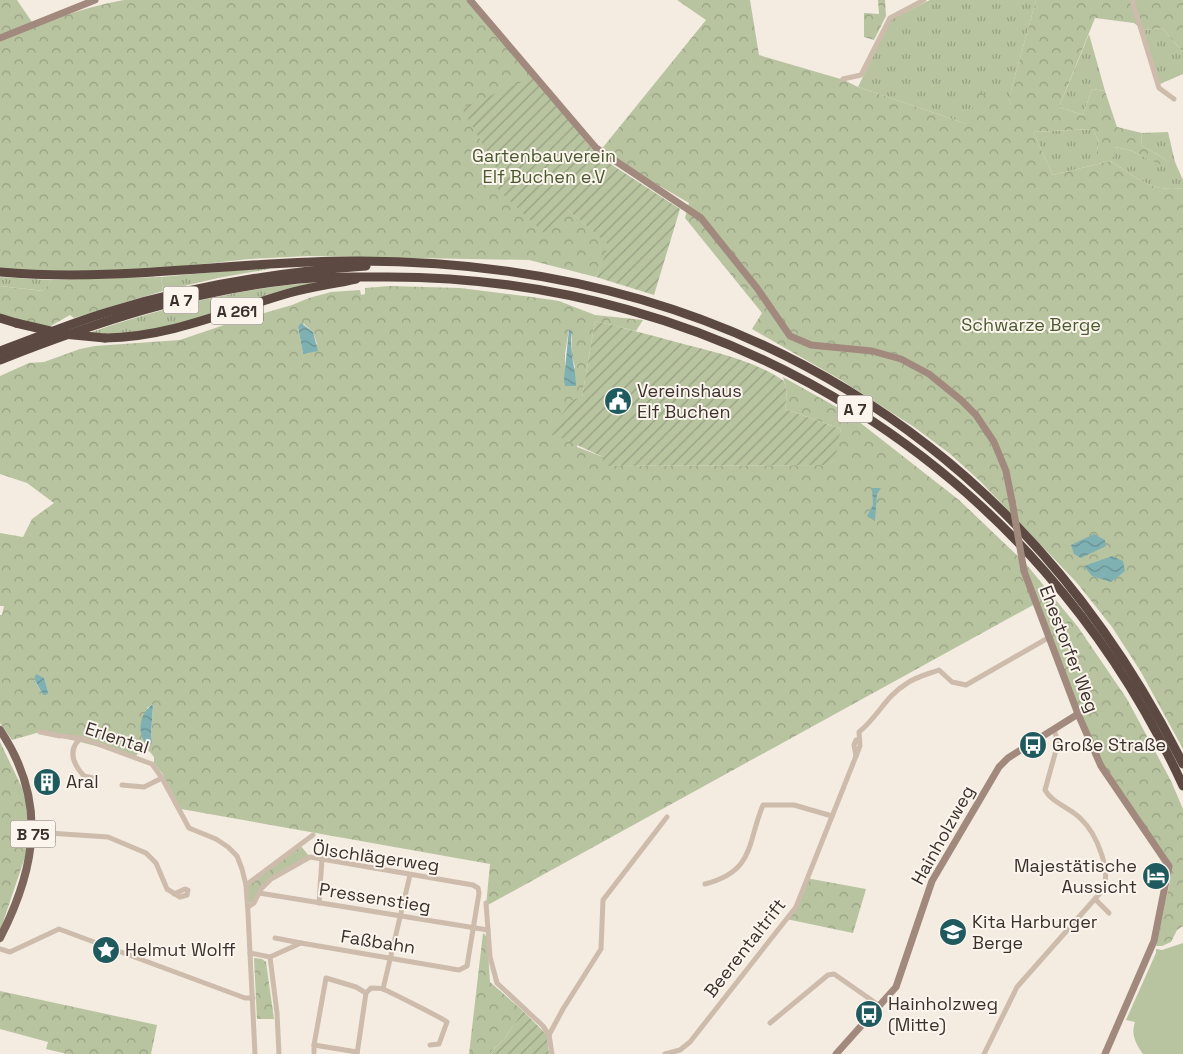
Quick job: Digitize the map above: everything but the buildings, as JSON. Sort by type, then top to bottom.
[{"type":"highway","points":[[0,272],[102,276],[307,262],[363,260],[406,263]]},
{"type":"highway","name":"A 7","points":[[0,351],[106,312],[207,286],[289,272],[406,263],[486,268],[601,287],[712,322],[772,348],[865,402],[915,437],[964,476],[1004,512],[1058,570],[1123,658],[1148,697],[1183,764]]},
{"type":"highway","name":"A 7","points":[[0,360],[115,318],[208,294],[290,280],[345,275],[484,281],[544,290],[633,310],[681,325],[741,349],[841,400],[908,446],[958,485],[1011,536],[1076,610],[1116,666],[1156,733],[1183,786]]},
{"type":"highway","name":"A 261","points":[[0,318],[54,333],[105,338],[129,338],[190,326],[290,293],[369,277]]},
{"type":"main road","points":[[0,38],[95,0]]},
{"type":"main road","name":"Ehestorfer Weg","points":[[470,0],[596,148],[620,166],[686,206],[700,218],[757,288],[786,331],[794,339],[811,345],[889,355],[918,367],[940,382],[968,406],[990,434],[1006,471],[1024,571],[1078,714],[1101,766],[1165,858],[1169,868],[1154,941],[1105,1054]]},
{"type":"main road","name":"Hainholzweg","points":[[836,1054],[880,1006],[901,978],[932,881],[997,771],[1008,758],[1078,714]]},
{"type":"main road","name":"B 75","points":[[0,730],[18,763],[25,781],[31,808],[33,832],[26,875],[14,909],[0,938]]},
{"type":"street","points":[[843,78],[861,75],[890,18],[924,0]]},
{"type":"street","points":[[1132,0],[1159,88],[1174,99]]},
{"type":"street","name":"Beerentaltrift","points":[[665,1054],[682,1052],[796,907],[856,756],[854,745],[856,740],[859,740],[859,732],[867,726],[892,695],[911,681],[939,670],[952,682],[966,685],[1048,638]]},
{"type":"street","points":[[984,1054],[1017,987],[1095,899],[1104,888],[1107,879],[1102,856],[1084,821],[1050,797],[1045,790],[1058,743],[1054,729]]},
{"type":"street","name":"Erlental","points":[[40,732],[79,740],[84,739],[147,761],[162,778],[189,828],[216,839],[237,856],[246,885],[255,1054]]},
{"type":"street","points":[[79,740],[72,749],[71,756],[84,776],[93,778]]},
{"type":"street","points":[[122,785],[144,787],[162,778]]},
{"type":"street","points":[[705,884],[726,877],[737,869],[750,851],[763,805],[794,804],[832,816]]},
{"type":"street","points":[[549,1035],[562,1009],[601,948],[603,900],[667,817]]},
{"type":"street","points":[[33,832],[108,837],[146,853],[156,863],[167,889],[174,894]]},
{"type":"street","points":[[246,885],[313,835]]},
{"type":"street","name":"Ölschlägerweg","points":[[248,907],[254,904],[258,893],[271,879],[310,857],[473,885],[478,888],[474,928]]},
{"type":"street","points":[[319,903],[322,859]]},
{"type":"street","points":[[383,989],[410,875]]},
{"type":"street","name":"Pressenstieg","points":[[258,893],[488,930]]},
{"type":"street","points":[[1095,899],[1109,913]]},
{"type":"street","points":[[486,903],[490,957],[497,983],[543,1026],[549,1035],[552,1054]]},
{"type":"street","name":"Faßbahn","points":[[276,938],[459,970],[467,966],[474,928]]},
{"type":"street","points":[[0,949],[10,952],[59,929],[244,998],[253,998]]},
{"type":"street","points":[[250,953],[270,957],[302,943]]},
{"type":"street","points":[[270,957],[278,1013],[279,1054]]},
{"type":"street","points":[[770,1023],[828,975],[834,974],[880,1006]]},
{"type":"street","points":[[314,1052],[326,978],[356,987],[366,993]]},
{"type":"street","points":[[314,1044],[357,1053],[366,993],[371,988],[383,989],[422,1010],[443,1018],[447,1022],[440,1044],[430,1045]]},
{"type":"green space","points":[[0,0],[17,0],[32,22],[0,36]]},
{"type":"green space","points":[[124,0],[466,0],[533,77],[497,169],[487,179],[568,210],[610,245],[596,277],[529,260],[308,256],[249,259],[130,272],[0,270],[0,41],[61,17],[92,7]]},
{"type":"green space","name":"Schwarze Berge","points":[[677,0],[750,0],[759,55],[844,80],[858,87],[967,124],[978,91],[1014,112],[1009,98],[1036,0],[1183,0],[1183,52],[1162,28],[1143,30],[1134,23],[1095,18],[1059,107],[1083,115],[1092,89],[1105,91],[1117,127],[1142,133],[1141,145],[1165,159],[1169,169],[1132,151],[1115,147],[1114,157],[1096,154],[1099,142],[1093,129],[1033,132],[1053,175],[1110,161],[1153,186],[1172,189],[1183,188],[1183,749],[1141,672],[1112,627],[1077,583],[981,482],[949,453],[914,427],[841,380],[752,329],[762,313],[685,218],[689,203],[600,151],[706,20]]},
{"type":"green space","points":[[878,0],[885,0],[886,16],[874,40],[864,37],[864,13],[879,14]]},
{"type":"green space","points":[[930,0],[1036,0],[1009,98],[1015,113],[967,124],[858,87],[890,20]]},
{"type":"green space","points":[[1162,28],[1183,52],[1183,74],[1160,84],[1143,30]]},
{"type":"green space","points":[[1089,34],[1105,91],[1092,89],[1083,115],[1059,107]]},
{"type":"green space","name":"Gartenbauverein Elf Buchen e.V","points":[[533,77],[592,149],[606,161],[680,209],[654,295],[596,277],[609,245],[568,210],[544,233],[487,179],[497,169],[462,108]]},
{"type":"green space","points":[[1093,129],[1099,142],[1096,154],[1115,147],[1132,151],[1168,168],[1165,159],[1141,145],[1142,133],[1168,132],[1175,162],[1183,180],[1183,188],[1172,189],[1153,186],[1110,161],[1053,175],[1033,132]]},
{"type":"green space","points":[[269,267],[269,269],[218,278],[163,291],[161,277]]},
{"type":"green space","points":[[0,277],[51,280],[45,291],[0,286]]},
{"type":"green space","points":[[161,277],[163,291],[74,318],[70,315],[49,327],[0,315],[0,286],[44,291],[51,280]]},
{"type":"green space","points":[[323,282],[237,310],[178,325],[119,333],[89,333],[175,307],[234,293]]},
{"type":"green space","points":[[390,286],[460,288],[559,301],[595,315],[643,320],[636,331],[595,321],[582,397],[577,447],[603,457],[603,466],[833,465],[841,429],[785,409],[787,392],[783,377],[849,414],[959,500],[1026,564],[1078,627],[1127,699],[1171,781],[1183,809],[1183,926],[1177,930],[1171,942],[1162,946],[1156,946],[1170,881],[1171,863],[1101,761],[1035,604],[486,906],[490,864],[181,809],[162,773],[154,763],[154,757],[150,752],[142,748],[136,756],[40,732],[12,740],[0,723],[0,615],[2,615],[4,606],[0,606],[0,533],[23,537],[32,519],[54,503],[27,483],[0,474],[0,376],[29,363],[44,362],[80,349],[95,346],[180,340],[331,292],[360,290],[361,295],[365,294],[365,288]],"holes":[[[304,324],[313,332],[317,344],[303,354],[298,327]],[[569,329],[572,332],[571,353],[575,367],[565,385],[565,354]],[[44,678],[48,691],[43,695],[34,680]],[[153,704],[151,736],[147,708]]]},
{"type":"green space","points":[[595,321],[732,357],[772,373],[784,381],[787,392],[785,409],[841,429],[834,465],[602,466],[603,457],[549,432],[572,400],[582,397]]},
{"type":"green space","points":[[0,742],[27,798],[28,848],[0,931]]},
{"type":"green space","points":[[300,845],[310,857],[271,879],[254,903],[249,902],[246,885]]},
{"type":"green space","points":[[806,878],[866,889],[853,933],[786,919],[793,911]]},
{"type":"green space","points":[[483,933],[487,937],[490,982],[523,1011],[505,1038],[489,1054],[469,1054]]},
{"type":"green space","points":[[1183,943],[1183,1054],[1143,1054],[1134,1038],[1135,1022],[1126,1020],[1156,953],[1156,949],[1162,950]]},
{"type":"green space","points":[[254,958],[262,959],[266,962],[274,1019],[257,1019]]},
{"type":"green space","points":[[0,991],[157,1025],[151,1054],[67,1054],[46,1049],[48,1042],[0,1029]]},
{"type":"green space","points":[[523,1011],[547,1035],[549,1054],[489,1054],[505,1038]]},
{"type":"water","points":[[301,323],[313,332],[318,351],[303,354],[298,327]]},
{"type":"water","points":[[569,329],[572,332],[571,345],[576,386],[565,386],[564,379]]},
{"type":"water","points":[[872,488],[881,488],[877,494],[875,521],[867,516],[873,505]]},
{"type":"water","points":[[1094,534],[1105,540],[1106,546],[1081,558],[1074,554],[1071,545]]},
{"type":"water","points":[[1112,556],[1123,561],[1125,571],[1111,582],[1092,576],[1084,566]]},
{"type":"water","points":[[36,674],[44,678],[48,691],[46,695],[43,695],[34,679]]},
{"type":"water","points":[[153,704],[152,743],[148,746],[142,736],[141,724],[148,708]]},
{"type":"place","name":"Vereinshaus Elf Buchen","points":[[618,401]]},
{"type":"place","name":"Große Straße","points":[[1033,745]]},
{"type":"place","name":"Aral","points":[[47,782]]},
{"type":"place","name":"Majestätische Aussicht","points":[[1156,876]]},
{"type":"place","name":"Kita Harburger Berge","points":[[953,932]]},
{"type":"place","name":"Helmut Wolff","points":[[106,950]]},
{"type":"place","name":"Hainholzweg (Mitte)","points":[[869,1014]]}]
